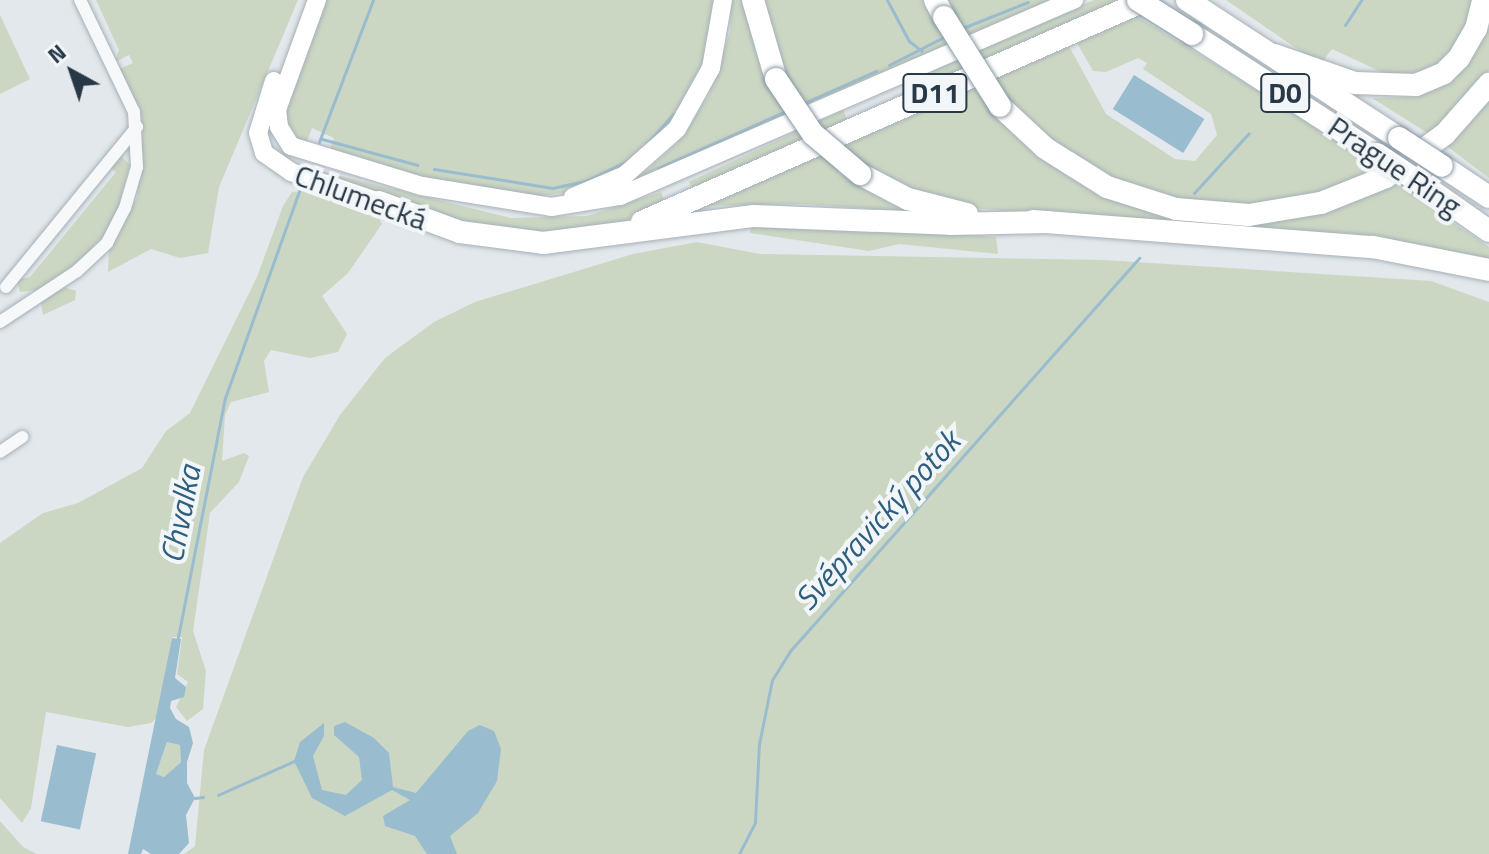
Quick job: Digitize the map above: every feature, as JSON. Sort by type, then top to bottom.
[{"type":"highway","points":[[753,0],[776,79],[813,134],[860,174],[936,208],[1047,222],[1373,247],[1489,270]]},
{"type":"highway","name":"Prague Ring","points":[[1138,0],[1377,154],[1489,231]]},
{"type":"highway","name":"D11","points":[[576,242],[656,217],[1146,0]]},
{"type":"highway","name":"Prague Ring","points":[[1187,0],[1489,197]]},
{"type":"highway","points":[[1274,55],[1355,83],[1416,85],[1444,73],[1459,58],[1476,29],[1483,0]]},
{"type":"highway","points":[[940,8],[1000,106],[1045,148],[1107,187],[1176,209],[1249,215],[1321,203],[1386,177],[1445,134],[1489,84]]},
{"type":"highway","name":"Chlumecká","points":[[379,202],[489,238],[576,242]]},
{"type":"highway","points":[[576,242],[754,216],[950,224],[1047,222]]},
{"type":"main road","name":"Chlumecká","points":[[305,0],[265,107],[261,148],[291,172],[379,202]]},
{"type":"main road","name":"Chlumecká","points":[[317,0],[277,110],[288,143],[381,175],[490,199]]},
{"type":"main road","points":[[490,199],[573,196],[615,180],[652,154],[677,129],[701,91],[718,44],[723,0]]},
{"type":"main road","points":[[490,199],[551,207],[620,196],[1074,0]]},
{"type":"street","points":[[0,322],[77,271],[107,243],[125,208],[137,167],[137,127],[80,0]]},
{"type":"street","points":[[21,307],[3,284],[137,127]]},
{"type":"street","points":[[0,452],[22,437]]},
{"type":"green space","points":[[96,0],[298,0],[219,187],[208,253],[180,258],[151,249],[108,272],[109,248],[137,198],[143,129],[119,69],[133,63],[129,55],[115,62],[119,50]]},
{"type":"green space","points":[[324,0],[715,0],[702,68],[676,118],[639,158],[569,192],[540,196],[460,187],[329,152],[334,138],[312,128],[306,144],[294,135],[287,122],[287,103]]},
{"type":"green space","points":[[731,0],[743,0],[766,85],[783,75],[760,0],[926,0],[947,47],[636,181],[677,143],[709,95],[730,32]]},
{"type":"green space","points":[[944,0],[1055,0],[966,39]]},
{"type":"green space","points":[[1094,0],[1133,0],[939,85],[932,70]]},
{"type":"green space","points":[[1226,0],[1477,0],[1467,35],[1440,64],[1422,72],[1388,75],[1332,49],[1322,62],[1312,59]]},
{"type":"green space","points":[[0,15],[30,79],[0,94]]},
{"type":"green space","points":[[1135,15],[1308,121],[1379,171],[1290,203],[1206,206],[1116,183],[1036,133],[991,79],[1069,46],[1106,114],[1175,159],[1195,161],[1217,135],[1211,114],[1143,69],[1147,63],[1138,58],[1106,72],[1093,71],[1077,43]]},
{"type":"green space","points":[[1489,27],[1489,70],[1432,136],[1372,98],[1417,97],[1439,87],[1468,63]]},
{"type":"green space","points":[[972,87],[1008,126],[1192,220],[1393,182],[1489,247],[1489,262],[1420,246],[972,208],[925,198],[850,158],[838,173],[903,211],[803,204],[706,206]]},
{"type":"green space","points":[[1489,97],[1489,178],[1444,144]]},
{"type":"green space","points":[[843,110],[850,125],[696,197],[689,182]]},
{"type":"green space","points":[[121,156],[130,165],[115,218],[104,235],[78,263],[38,290],[20,292],[17,280],[30,277],[116,172],[110,167]]},
{"type":"green space","points":[[320,171],[511,218],[587,216],[661,192],[667,206],[612,226],[557,234],[468,225]]},
{"type":"green space","points":[[306,191],[379,218],[382,224],[348,273],[322,296],[347,334],[338,352],[310,358],[271,350],[264,361],[269,392],[231,402],[225,415],[222,461],[244,453],[249,456],[239,482],[210,513],[193,631],[206,671],[203,709],[187,721],[176,707],[188,682],[177,674],[182,637],[172,637],[159,715],[151,723],[128,727],[46,712],[31,808],[22,823],[0,798],[0,543],[43,513],[78,503],[142,468],[166,431],[190,413],[257,277],[283,206],[292,192]]},
{"type":"green space","points":[[809,223],[996,237],[998,254],[899,244],[869,251],[750,233],[751,226]]},
{"type":"green space","points":[[697,242],[760,254],[1104,260],[1431,281],[1489,302],[1489,854],[184,854],[195,846],[204,750],[303,477],[340,415],[385,358],[434,322],[475,302],[633,254]]},
{"type":"green space","points":[[64,287],[76,291],[75,300],[43,315],[41,302]]},
{"type":"green space","points":[[167,742],[180,745],[181,762],[164,777],[156,774]]},
{"type":"green space","points":[[0,821],[23,847],[37,854],[0,854]]},
{"type":"water","points":[[1134,75],[1204,119],[1183,153],[1113,109]]},
{"type":"water","points":[[172,638],[181,639],[175,678],[186,687],[184,697],[171,701],[170,708],[176,719],[189,727],[193,743],[187,762],[187,783],[195,798],[186,815],[189,843],[179,854],[151,854],[143,849],[141,854],[128,854]],"holes":[[[167,742],[180,745],[181,762],[164,777],[156,774]]]},
{"type":"water","points":[[345,722],[374,738],[389,753],[393,787],[416,793],[468,731],[480,725],[494,731],[501,749],[497,781],[478,813],[450,836],[457,854],[427,854],[415,836],[385,826],[383,816],[410,800],[392,790],[345,816],[312,798],[294,761],[300,742],[324,723],[324,736],[313,756],[322,790],[346,795],[362,780],[359,757],[334,735],[334,726]]},
{"type":"water","points":[[57,745],[96,753],[80,830],[41,821]]},
{"type":"waterway","name":"Chvalka","points":[[319,142],[373,0]]},
{"type":"waterway","points":[[887,0],[909,41],[922,51]]},
{"type":"waterway","name":"Svépravický potok","points":[[1345,25],[1361,0]]},
{"type":"waterway","points":[[960,29],[1028,2]]},
{"type":"waterway","points":[[889,65],[946,36]]},
{"type":"waterway","points":[[804,103],[876,71]]},
{"type":"waterway","points":[[658,168],[786,111]]},
{"type":"waterway","points":[[647,144],[673,114]]},
{"type":"waterway","name":"Svépravický potok","points":[[1194,193],[1249,133]]},
{"type":"waterway","points":[[322,139],[418,165]]},
{"type":"waterway","points":[[434,169],[552,188],[586,181],[629,160]]},
{"type":"waterway","name":"Chvalka","points":[[177,642],[225,398],[299,191]]},
{"type":"waterway","name":"Svépravický potok","points":[[739,854],[755,822],[759,744],[772,680],[790,651],[1139,258]]},
{"type":"waterway","points":[[218,795],[294,761]]},
{"type":"waterway","points":[[195,798],[203,797]]}]
